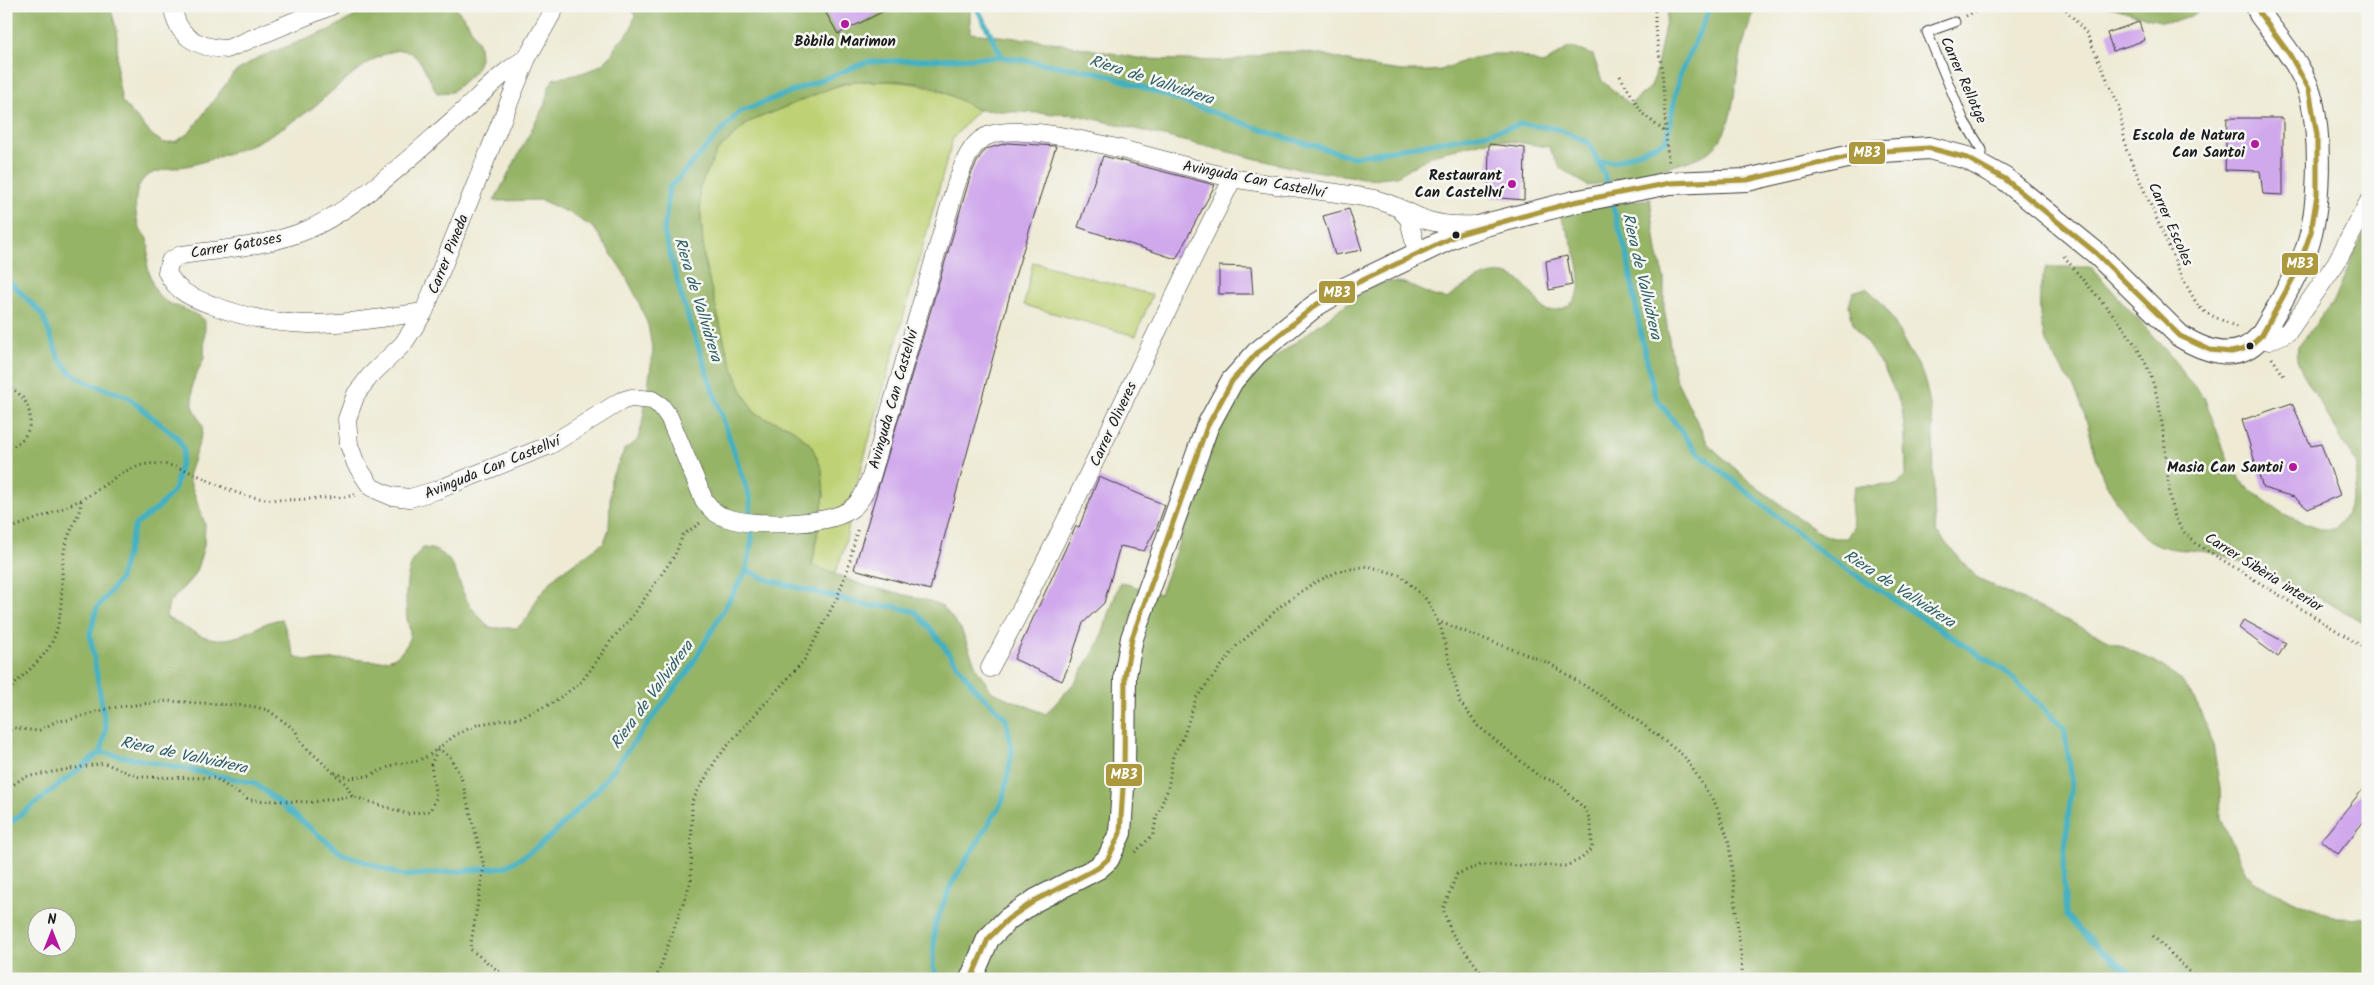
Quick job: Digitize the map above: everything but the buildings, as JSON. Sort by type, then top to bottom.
[{"type":"street","points":[[173,6],[174,21],[188,36],[212,48],[227,49],[331,6]]},
{"type":"street","name":"Carrer Pineda","points":[[371,487],[356,464],[349,445],[347,419],[351,406],[363,385],[403,344],[424,312],[527,58],[556,6]]},
{"type":"street","points":[[971,979],[988,939],[1008,919],[1036,900],[1098,868],[1108,859],[1120,833],[1124,772],[1125,676],[1132,638],[1187,481],[1218,406],[1232,381],[1257,354],[1293,323],[1338,292],[1423,250],[1485,225],[1632,189],[1670,183],[1747,180],[1838,158],[1909,148],[1929,148],[1950,152],[1982,165],[2005,179],[2096,253],[2164,322],[2196,346],[2227,353],[2247,347],[2259,338],[2284,295],[2307,246],[2313,218],[2318,157],[2316,119],[2309,90],[2263,9]]},
{"type":"street","name":"Carrer Gatoses","points":[[424,312],[309,325],[267,321],[234,313],[198,300],[180,290],[167,272],[170,261],[181,255],[274,240],[307,230],[338,214],[455,119],[508,69],[527,58]]},
{"type":"street","name":"Avinguda Can Castellví","points":[[862,499],[874,467],[956,185],[967,159],[979,141],[998,133],[1012,131],[1067,137],[1232,178],[1374,199],[1396,205],[1419,216],[1448,225],[1485,225]]},
{"type":"street","name":"Carrer Oliveres","points":[[990,668],[1098,456],[1181,280],[1232,178]]},
{"type":"street","points":[[2259,338],[2269,341],[2288,332],[2336,263],[2368,203]]},
{"type":"street","points":[[1396,205],[1408,220],[1423,250]]},
{"type":"street","points":[[1419,216],[1428,230],[1423,250]]},
{"type":"street","name":"Avinguda Can Castellví","points":[[371,487],[391,496],[410,498],[437,490],[550,445],[621,401],[641,398],[652,400],[661,406],[669,417],[696,485],[712,511]]},
{"type":"street","points":[[712,511],[737,521],[764,523],[818,522],[834,518],[849,510],[862,499]]},
{"type":"lane","name":"Carrer Rellotge","points":[[1955,22],[1927,32],[1964,121],[1982,150],[1982,165]]},
{"type":"path","points":[[1655,6],[1655,26],[1662,71],[1670,183]]},
{"type":"path","points":[[1955,22],[1984,6]]},
{"type":"path","name":"Carrer Escoles","points":[[2062,6],[2087,34],[2119,106],[2126,149],[2183,279],[2198,306],[2217,320],[2259,338]]},
{"type":"path","points":[[1620,76],[1643,114],[1666,132]]},
{"type":"path","name":"Carrer Sibèria interior","points":[[2065,227],[2061,236],[2061,252],[2106,303],[2136,347],[2148,369],[2160,416],[2171,504],[2174,517],[2182,530],[2195,543],[2227,564],[2368,650]]},
{"type":"path","points":[[6,386],[18,393],[25,401],[31,412],[31,420],[30,428],[24,438],[6,449]]},
{"type":"path","points":[[6,530],[81,500],[132,468],[146,464],[170,466],[242,494],[261,499],[346,497],[361,493],[371,487]]},
{"type":"path","points":[[656,979],[691,881],[692,801],[716,760],[805,659],[837,598],[858,530],[862,499]]},
{"type":"path","points":[[6,695],[47,650],[54,638],[63,594],[62,560],[68,533],[78,513],[81,500]]},
{"type":"path","points":[[335,773],[349,778],[368,776],[396,764],[417,761],[457,734],[479,724],[522,717],[542,710],[579,684],[612,639],[631,618],[675,555],[682,535],[712,511]]},
{"type":"path","points":[[1108,859],[1124,857],[1140,850],[1153,835],[1157,815],[1168,789],[1174,755],[1183,738],[1196,698],[1237,646],[1281,606],[1312,584],[1339,571],[1368,566],[1400,575],[1427,600],[1438,621],[1444,637],[1460,702],[1478,726],[1539,776],[1558,783],[1586,810],[1592,824],[1592,848],[1581,859],[1566,866],[1481,865],[1458,874],[1443,909],[1451,932],[1486,979]]},
{"type":"path","points":[[1438,621],[1549,662],[1628,714],[1684,756],[1716,805],[1729,842],[1743,979]]},
{"type":"path","points":[[6,733],[14,728],[38,730],[57,721],[110,708],[167,701],[242,704],[268,710],[282,719],[295,730],[302,744],[346,784],[352,796]]},
{"type":"path","points":[[6,790],[24,777],[104,763],[139,777],[215,778],[248,800],[312,802],[352,796],[407,814],[430,811],[436,798],[431,765],[438,748]]},
{"type":"path","points":[[438,748],[450,758],[461,777],[484,866],[470,949],[509,979]]},
{"type":"path","points":[[2153,936],[2192,974],[2206,979]]},
{"type":"green space","points":[[6,6],[110,6],[117,31],[117,75],[122,102],[153,136],[164,143],[177,141],[190,132],[234,73],[257,58],[327,31],[374,6],[454,6],[467,21],[479,45],[480,59],[475,71],[452,92],[437,93],[423,66],[413,54],[400,50],[389,52],[365,65],[310,110],[266,137],[212,159],[151,174],[142,181],[137,193],[136,216],[140,229],[148,242],[148,268],[157,293],[169,303],[185,309],[205,321],[204,358],[192,384],[193,406],[203,427],[188,476],[205,524],[204,546],[195,575],[169,603],[166,617],[189,630],[214,639],[239,636],[269,622],[282,619],[295,657],[310,661],[351,659],[372,661],[396,657],[410,638],[406,600],[407,580],[412,563],[423,548],[434,550],[448,559],[457,574],[467,601],[490,628],[517,628],[527,619],[539,595],[557,575],[604,542],[609,529],[611,478],[625,449],[637,441],[642,425],[653,353],[648,325],[624,273],[594,228],[571,214],[541,200],[494,201],[545,104],[548,89],[554,78],[583,72],[604,63],[612,55],[617,44],[632,26],[635,15],[628,6],[970,6],[970,33],[1046,41],[1143,59],[1230,61],[1270,52],[1301,52],[1329,56],[1372,67],[1402,71],[1441,70],[1466,60],[1493,54],[1519,55],[1543,64],[1570,47],[1593,55],[1602,81],[1630,104],[1650,88],[1655,76],[1669,6],[1758,6],[1753,14],[1744,43],[1730,116],[1724,133],[1715,147],[1707,153],[1675,165],[1588,186],[1560,168],[1549,147],[1495,139],[1432,155],[1397,176],[1370,179],[1294,168],[1078,115],[978,110],[939,89],[924,84],[898,81],[855,81],[841,84],[749,122],[717,151],[699,189],[704,260],[727,352],[741,389],[754,412],[790,427],[811,445],[822,469],[824,495],[812,565],[863,585],[930,601],[943,607],[961,629],[977,669],[992,692],[1046,714],[1076,681],[1099,643],[1120,582],[1160,594],[1225,413],[1248,378],[1369,287],[1383,283],[1403,283],[1426,293],[1447,299],[1470,283],[1487,275],[1505,274],[1518,279],[1546,311],[1564,308],[1575,300],[1579,287],[1579,272],[1576,256],[1558,211],[1650,199],[1657,251],[1664,279],[1664,307],[1675,377],[1708,444],[1751,483],[1818,532],[1833,538],[1847,538],[1853,527],[1851,500],[1855,486],[1897,485],[1906,474],[1902,408],[1886,372],[1853,323],[1849,306],[1853,292],[1866,288],[1880,301],[1890,315],[1922,373],[1928,392],[1933,432],[1936,532],[1978,579],[2156,662],[2180,679],[2197,703],[2213,744],[2220,789],[2221,819],[2246,873],[2256,883],[2308,907],[2337,917],[2368,918],[2368,979],[6,979]]},
{"type":"green space","points":[[2103,6],[2204,6],[2191,16],[2167,22]]},
{"type":"green space","points":[[855,81],[891,81],[932,88],[961,100],[978,110],[953,138],[858,480],[844,550],[835,573],[812,565],[824,495],[811,445],[790,427],[765,419],[754,412],[741,389],[727,352],[704,260],[699,189],[717,151],[749,122],[827,89]]},
{"type":"green space","points":[[2368,221],[2368,626],[2317,597],[2232,559],[2208,552],[2161,546],[2139,531],[2120,507],[2103,478],[2079,400],[2072,384],[2045,339],[2040,318],[2040,297],[2046,267],[2091,267],[2178,364],[2185,376],[2204,397],[2229,463],[2245,486],[2282,513],[2322,529],[2335,529],[2352,499],[2356,484],[2357,466],[2303,374],[2297,360],[2298,346],[2334,301]]},
{"type":"green space","points":[[1033,262],[1152,295],[1136,336],[1024,305]]},
{"type":"waterway","points":[[976,6],[1002,57]]},
{"type":"waterway","points":[[1598,161],[1615,162],[1666,141],[1679,77],[1711,6]]},
{"type":"waterway","name":"Riera de Vallvidrera","points":[[6,826],[101,752],[255,783],[341,853],[403,876],[505,867],[529,853],[551,836],[598,789],[689,670],[747,569],[752,539],[750,498],[684,305],[664,232],[669,188],[739,112],[867,62],[1002,57],[1102,73],[1280,136],[1353,157],[1484,134],[1522,124],[1558,129],[1589,143],[1604,174],[1609,191]]},
{"type":"waterway","name":"Riera de Vallvidrera","points":[[1611,200],[1627,255],[1641,335],[1655,396],[1695,450],[1825,555],[2006,672],[2064,728],[2072,780],[2063,868],[2066,916],[2101,950],[2140,979]]},
{"type":"waterway","points":[[6,281],[12,284],[42,314],[59,358],[71,373],[88,383],[126,396],[178,438],[184,450],[175,489],[158,508],[135,525],[120,579],[97,608],[90,634],[106,729],[101,752]]},
{"type":"waterway","points":[[746,570],[768,580],[870,606],[892,606],[916,612],[976,690],[1006,718],[1012,751],[1003,800],[951,885],[935,925],[933,967],[938,979]]},
{"type":"transit line","name":"MB3","points":[[971,979],[988,939],[1008,919],[1036,900],[1098,868],[1108,859],[1120,833],[1124,772],[1125,676],[1132,638],[1207,427],[1232,381],[1257,353],[1316,305],[1338,292],[1459,234],[1574,202],[1670,183],[1747,180],[1869,152],[1929,148],[1967,158],[2005,179],[2096,253],[2180,336],[2210,350],[2231,352],[2241,350],[2250,346],[2262,335],[2297,271],[2311,232],[2317,195],[2317,135],[2309,89],[2290,55],[2260,14],[2257,6]]},
{"type":"place","name":"Bòbila Marimon","points":[[845,24]]},
{"type":"place","name":"Escola de Natura Can Santoi","points":[[2255,144]]},
{"type":"place","name":"Restaurant Can Castellví","points":[[1512,184]]},
{"type":"place","name":"Masia Can Santoi","points":[[2293,467]]}]
